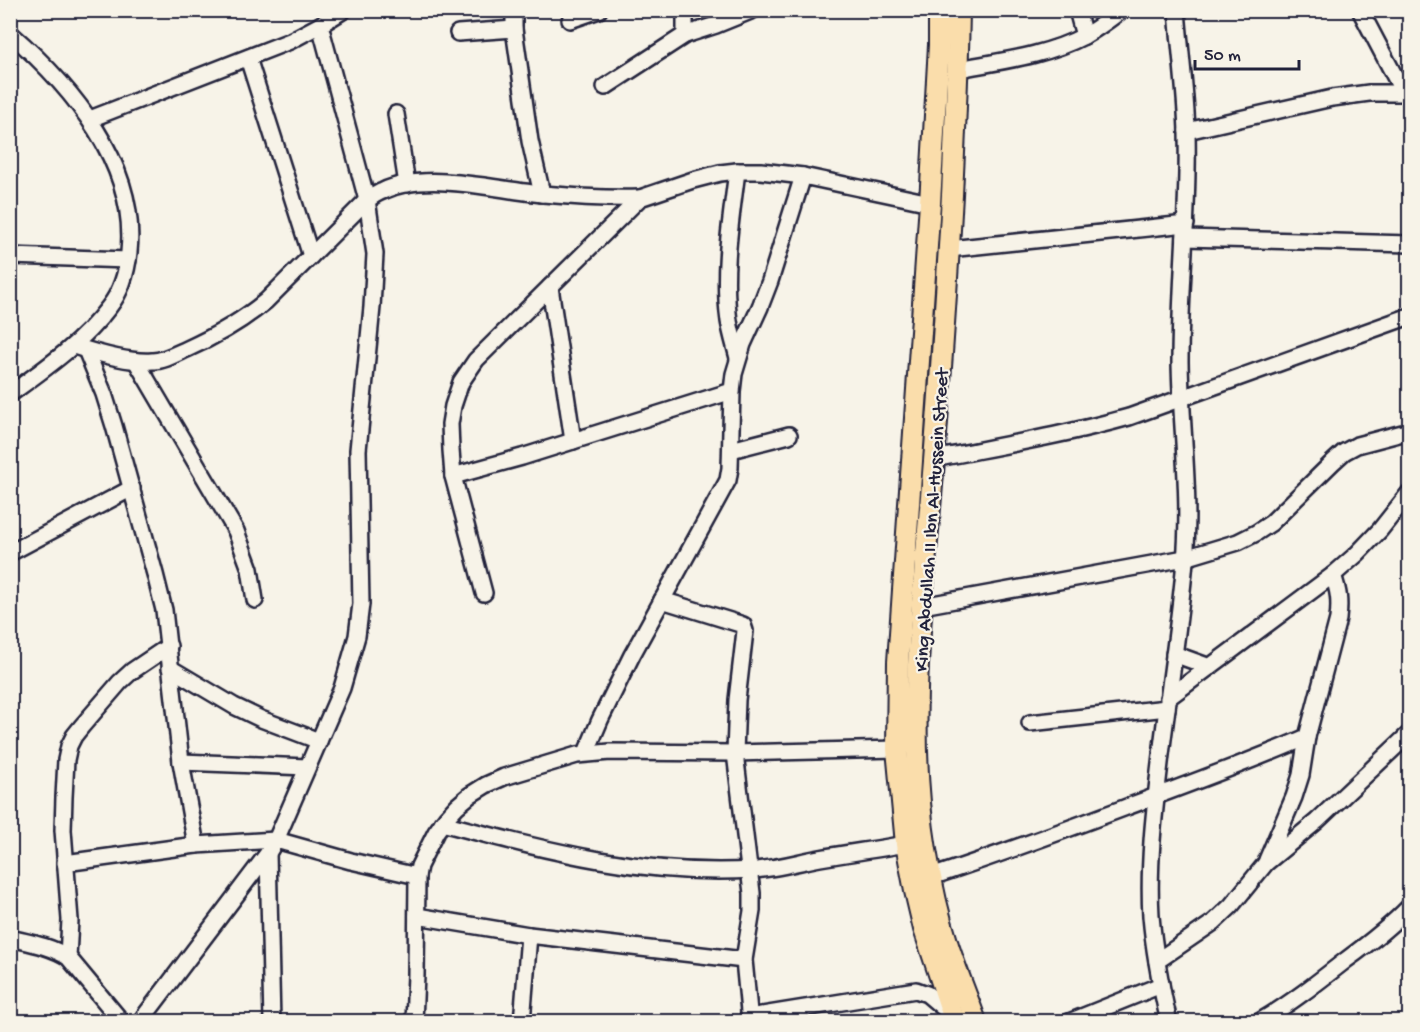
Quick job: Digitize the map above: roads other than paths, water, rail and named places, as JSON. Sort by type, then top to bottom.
[{"type":"main road","name":"King Abdullah II Ibn Al-Hussein Street","points":[[939,10],[930,203],[898,662],[897,749],[906,844],[915,891],[924,929],[954,1019]]},
{"type":"main road","name":"King Abdullah II Ibn Al-Hussein Street","points":[[959,10],[949,249],[922,606],[917,702],[917,761],[921,814],[931,877],[948,945],[976,1022]]},
{"type":"main road","points":[[910,498],[931,498]]},
{"type":"main road","points":[[908,520],[929,521]]},
{"type":"street","points":[[90,119],[290,41],[344,10]]},
{"type":"street","points":[[514,10],[514,29],[530,141],[543,194]]},
{"type":"street","points":[[570,20],[599,10]]},
{"type":"street","points":[[685,10],[685,35]]},
{"type":"street","points":[[605,87],[685,35],[753,10]]},
{"type":"street","points":[[1077,10],[1084,36]]},
{"type":"street","points":[[958,69],[1041,52],[1084,36],[1122,10]]},
{"type":"street","points":[[1169,1022],[1157,962],[1151,886],[1156,796],[1185,558],[1187,489],[1180,398],[1187,131],[1177,10]]},
{"type":"street","points":[[1187,131],[1332,98],[1359,94],[1406,93],[1360,10]]},
{"type":"street","points":[[140,1022],[272,847],[342,688],[357,636],[361,604],[358,450],[375,254],[367,200],[320,25]]},
{"type":"street","points":[[458,33],[514,29]]},
{"type":"street","points":[[10,33],[62,83],[90,119],[112,160],[124,192],[130,240],[123,281],[110,306],[80,348],[10,394]]},
{"type":"street","points":[[248,58],[311,256]]},
{"type":"street","points":[[396,114],[407,184]]},
{"type":"street","points":[[737,171],[727,267],[729,322],[738,358]]},
{"type":"street","points":[[80,348],[136,361],[154,361],[171,357],[249,315],[266,301],[367,200],[384,190],[407,184],[427,181],[543,194],[640,198],[720,173],[772,172],[803,176],[930,203]]},
{"type":"street","points":[[586,753],[632,655],[728,480],[734,374],[738,358],[770,280],[803,176]]},
{"type":"street","points":[[484,594],[453,476],[450,424],[461,382],[476,360],[640,198]]},
{"type":"street","points":[[949,249],[1186,231],[1410,244]]},
{"type":"street","points":[[10,256],[128,260]]},
{"type":"street","points":[[550,287],[573,441]]},
{"type":"street","points":[[934,459],[1028,441],[1129,417],[1410,316]]},
{"type":"street","points":[[80,348],[104,394],[132,488],[164,610],[181,762],[196,845]]},
{"type":"street","points":[[136,361],[236,531],[250,569],[255,600]]},
{"type":"street","points":[[453,476],[732,391]]},
{"type":"street","points":[[922,606],[1185,558],[1238,542],[1271,523],[1344,452],[1410,431]]},
{"type":"street","points":[[731,450],[789,435]]},
{"type":"street","points":[[10,553],[132,488]]},
{"type":"street","points":[[1030,723],[1167,703],[1210,667],[1333,575],[1380,530],[1410,492]]},
{"type":"street","points":[[1266,862],[1301,775],[1307,737],[1338,619],[1339,591],[1333,575]]},
{"type":"street","points":[[662,600],[740,624],[744,628],[737,700],[735,753],[751,871],[752,911],[744,960],[749,1019],[916,990],[927,994],[954,1019]]},
{"type":"street","points":[[68,957],[70,920],[63,830],[66,760],[69,746],[74,736],[120,682],[169,646]]},
{"type":"street","points":[[1174,654],[1210,667]]},
{"type":"street","points":[[170,668],[234,706],[319,741]]},
{"type":"street","points":[[1157,962],[1214,922],[1231,906],[1266,862],[1317,821],[1410,733]]},
{"type":"street","points":[[931,877],[995,856],[1261,757],[1307,737]]},
{"type":"street","points":[[414,1022],[418,866],[442,823],[457,806],[486,785],[504,777],[586,753],[735,753],[897,749]]},
{"type":"street","points":[[181,762],[307,767]]},
{"type":"street","points":[[442,823],[529,846],[613,863],[653,868],[751,871],[906,844]]},
{"type":"street","points":[[65,863],[196,845],[272,847],[417,876]]},
{"type":"street","points":[[272,847],[272,1022]]},
{"type":"street","points":[[1259,1022],[1368,944],[1410,906]]},
{"type":"street","points":[[417,916],[529,935],[744,960]]},
{"type":"street","points":[[522,1022],[529,935]]},
{"type":"street","points":[[10,938],[45,946],[68,957],[122,1022]]},
{"type":"street","points":[[1070,1022],[1161,985]]}]
